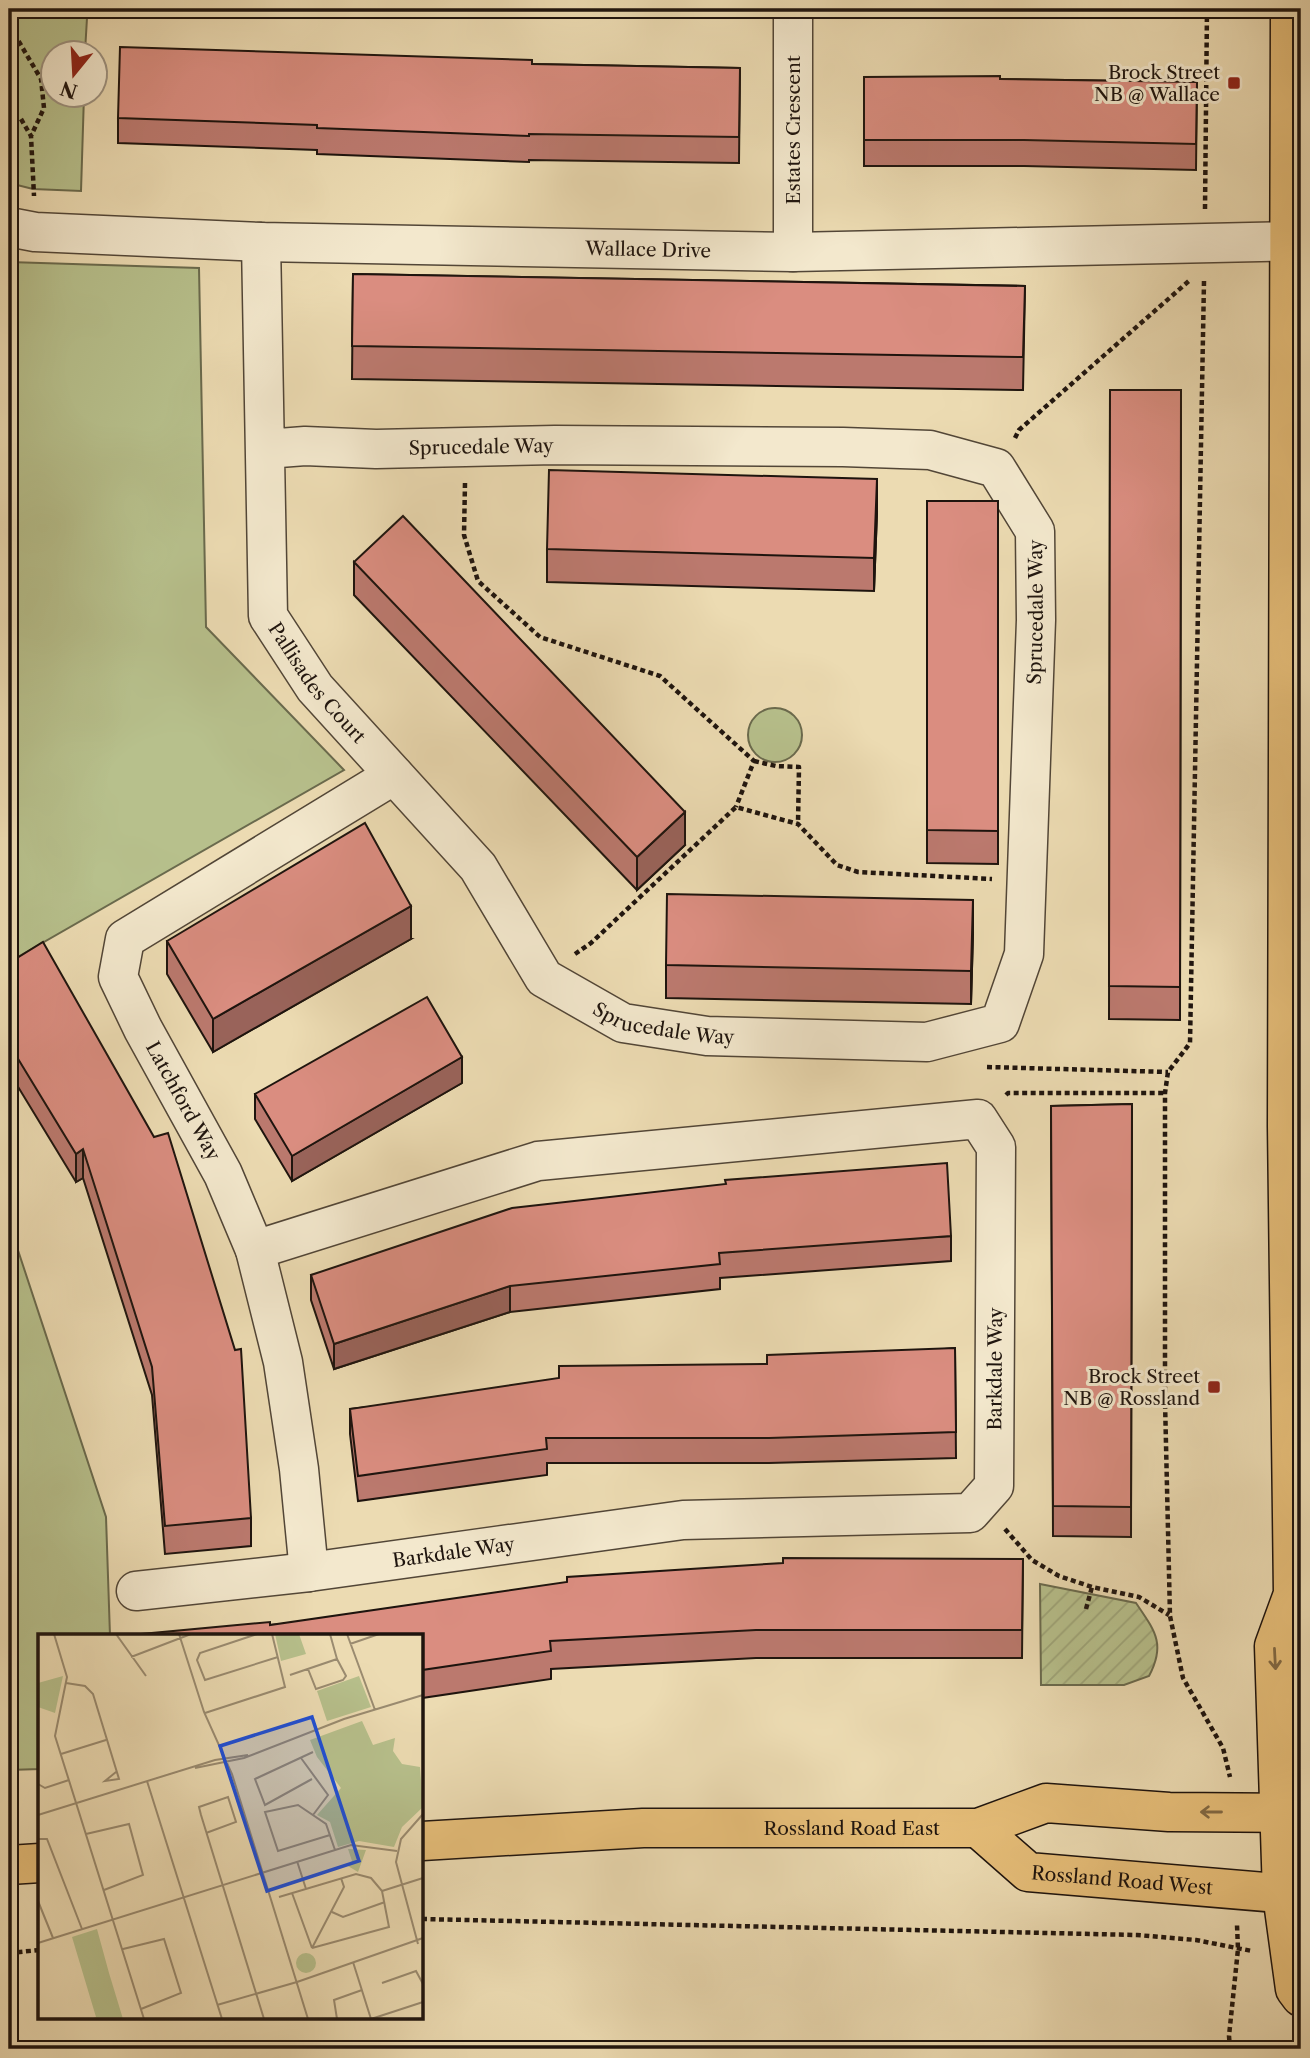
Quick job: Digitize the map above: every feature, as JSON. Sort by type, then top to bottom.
[{"type":"main road","points":[[1290,9],[1295,59],[1296,241],[1287,1126],[1297,1599],[1274,1646],[1290,1813],[1292,1958],[1295,1989],[1301,1997]]},
{"type":"main road","name":"Rossland Road East","points":[[424,1841],[643,1828],[978,1828],[1045,1803],[1169,1812],[1290,1813]]},
{"type":"main road","name":"Rossland Road West","points":[[978,1828],[1028,1871],[1292,1894]]},
{"type":"main road","points":[[9,1865],[38,1863]]},
{"type":"street","name":"Estates Crescent","points":[[793,9],[793,252]]},
{"type":"street","name":"Wallace Drive","points":[[22,229],[261,242],[793,252],[1296,241]]},
{"type":"street","name":"Pallisades Court","points":[[261,242],[268,615],[315,688],[478,867],[544,978]]},
{"type":"street","name":"Sprucedale Way","points":[[266,449],[305,446],[376,449],[555,445],[930,450],[996,468],[1035,531],[1036,620],[1024,954],[1000,1023],[926,1042],[707,1037],[623,1023],[544,978]]},
{"type":"street","name":"Latchford Way","points":[[309,1572],[299,1469],[283,1362],[255,1250],[223,1174],[143,1029],[118,976],[125,939],[394,775]]},
{"type":"street","points":[[255,1250],[538,1161],[978,1119]]},
{"type":"street","name":"Barkdale Way","points":[[136,1591],[309,1572],[683,1520],[970,1513],[994,1486],[996,1147],[978,1119]]},
{"type":"path","points":[[13,9],[12,30],[41,79],[44,108],[31,135],[22,229]]},
{"type":"path","points":[[1205,243],[1207,9]]},
{"type":"path","points":[[20,119],[31,135]]},
{"type":"path","points":[[996,468],[1019,430],[1189,281],[1204,274],[1190,1043],[1168,1072],[1166,1093],[1165,1401],[1170,1616],[1183,1678],[1223,1748],[1239,1812]]},
{"type":"path","points":[[466,447],[464,535],[478,581],[540,637],[660,676],[754,761],[799,767],[798,824]]},
{"type":"path","points":[[544,978],[591,943],[736,807],[754,761]]},
{"type":"path","points":[[736,807],[798,824],[837,865],[858,872],[1027,881]]},
{"type":"path","points":[[981,1067],[1168,1072]]},
{"type":"path","points":[[978,1119],[1008,1093],[1166,1093]]},
{"type":"path","points":[[981,1500],[1032,1560],[1059,1576],[1092,1587],[1139,1597],[1170,1616]]},
{"type":"path","points":[[1086,1609],[1092,1587]]},
{"type":"path","points":[[1230,2049],[1228,2036],[1238,1949],[1236,1890]]},
{"type":"path","points":[[424,1919],[1137,1935],[1196,1940],[1292,1958]]},
{"type":"path","points":[[9,1953],[38,1950]]},
{"type":"green space","points":[[9,9],[154,9],[154,18],[87,18],[86,38],[38,38],[38,108],[84,108],[81,191],[33,189],[9,183]]},
{"type":"green space","points":[[9,262],[199,268],[206,627],[344,770],[9,962]]},
{"type":"green space","points":[[775,708],[794,716],[802,735],[794,754],[775,762],[756,754],[748,735],[756,716]]},
{"type":"green space","points":[[9,1223],[106,1517],[110,1634],[38,1634],[38,1769],[9,1770]]},
{"type":"green space","points":[[1040,1584],[1136,1603],[1156,1638],[1157,1655],[1149,1676],[1124,1685],[1041,1685]]},
{"type":"building","points":[[120,47],[532,60],[532,64],[740,68],[739,137],[529,136],[118,118]]},
{"type":"building","points":[[1000,76],[1000,79],[1197,82],[1196,144],[864,140],[864,77]]},
{"type":"building","points":[[353,274],[1025,286],[1023,357],[352,346]]},
{"type":"building","points":[[1110,390],[1181,390],[1180,987],[1109,986]]},
{"type":"building","points":[[549,470],[877,479],[874,558],[547,549]]},
{"type":"building","points":[[927,501],[998,501],[998,831],[927,830]]},
{"type":"building","points":[[403,516],[685,812],[637,857],[354,562]]},
{"type":"building","points":[[365,823],[411,906],[213,1019],[167,941]]},
{"type":"building","points":[[667,894],[973,900],[971,971],[666,965]]},
{"type":"building","points":[[43,942],[154,1137],[168,1133],[235,1350],[241,1349],[251,1518],[165,1526],[152,1367],[83,1149],[76,1154],[9,1044],[9,963]]},
{"type":"building","points":[[427,997],[462,1057],[292,1156],[255,1094]]},
{"type":"building","points":[[1132,1104],[1131,1507],[1053,1506],[1051,1106]]},
{"type":"building","points":[[947,1163],[951,1236],[719,1253],[720,1264],[510,1286],[334,1344],[311,1275],[512,1208],[726,1184],[725,1180]]},
{"type":"building","points":[[955,1348],[956,1432],[769,1438],[546,1438],[547,1449],[358,1476],[350,1409],[559,1378],[559,1366],[767,1364],[767,1355]]},
{"type":"building","points":[[783,1558],[1023,1559],[1022,1630],[756,1630],[550,1641],[551,1651],[424,1670],[424,1634],[142,1634],[270,1622],[270,1625],[567,1582],[567,1577],[783,1563]]},
{"type":"place","name":"Brock Street NB @ Wallace","points":[[1234,83]]},
{"type":"place","name":"Brock Street NB @ Rossland","points":[[1214,1387]]}]
